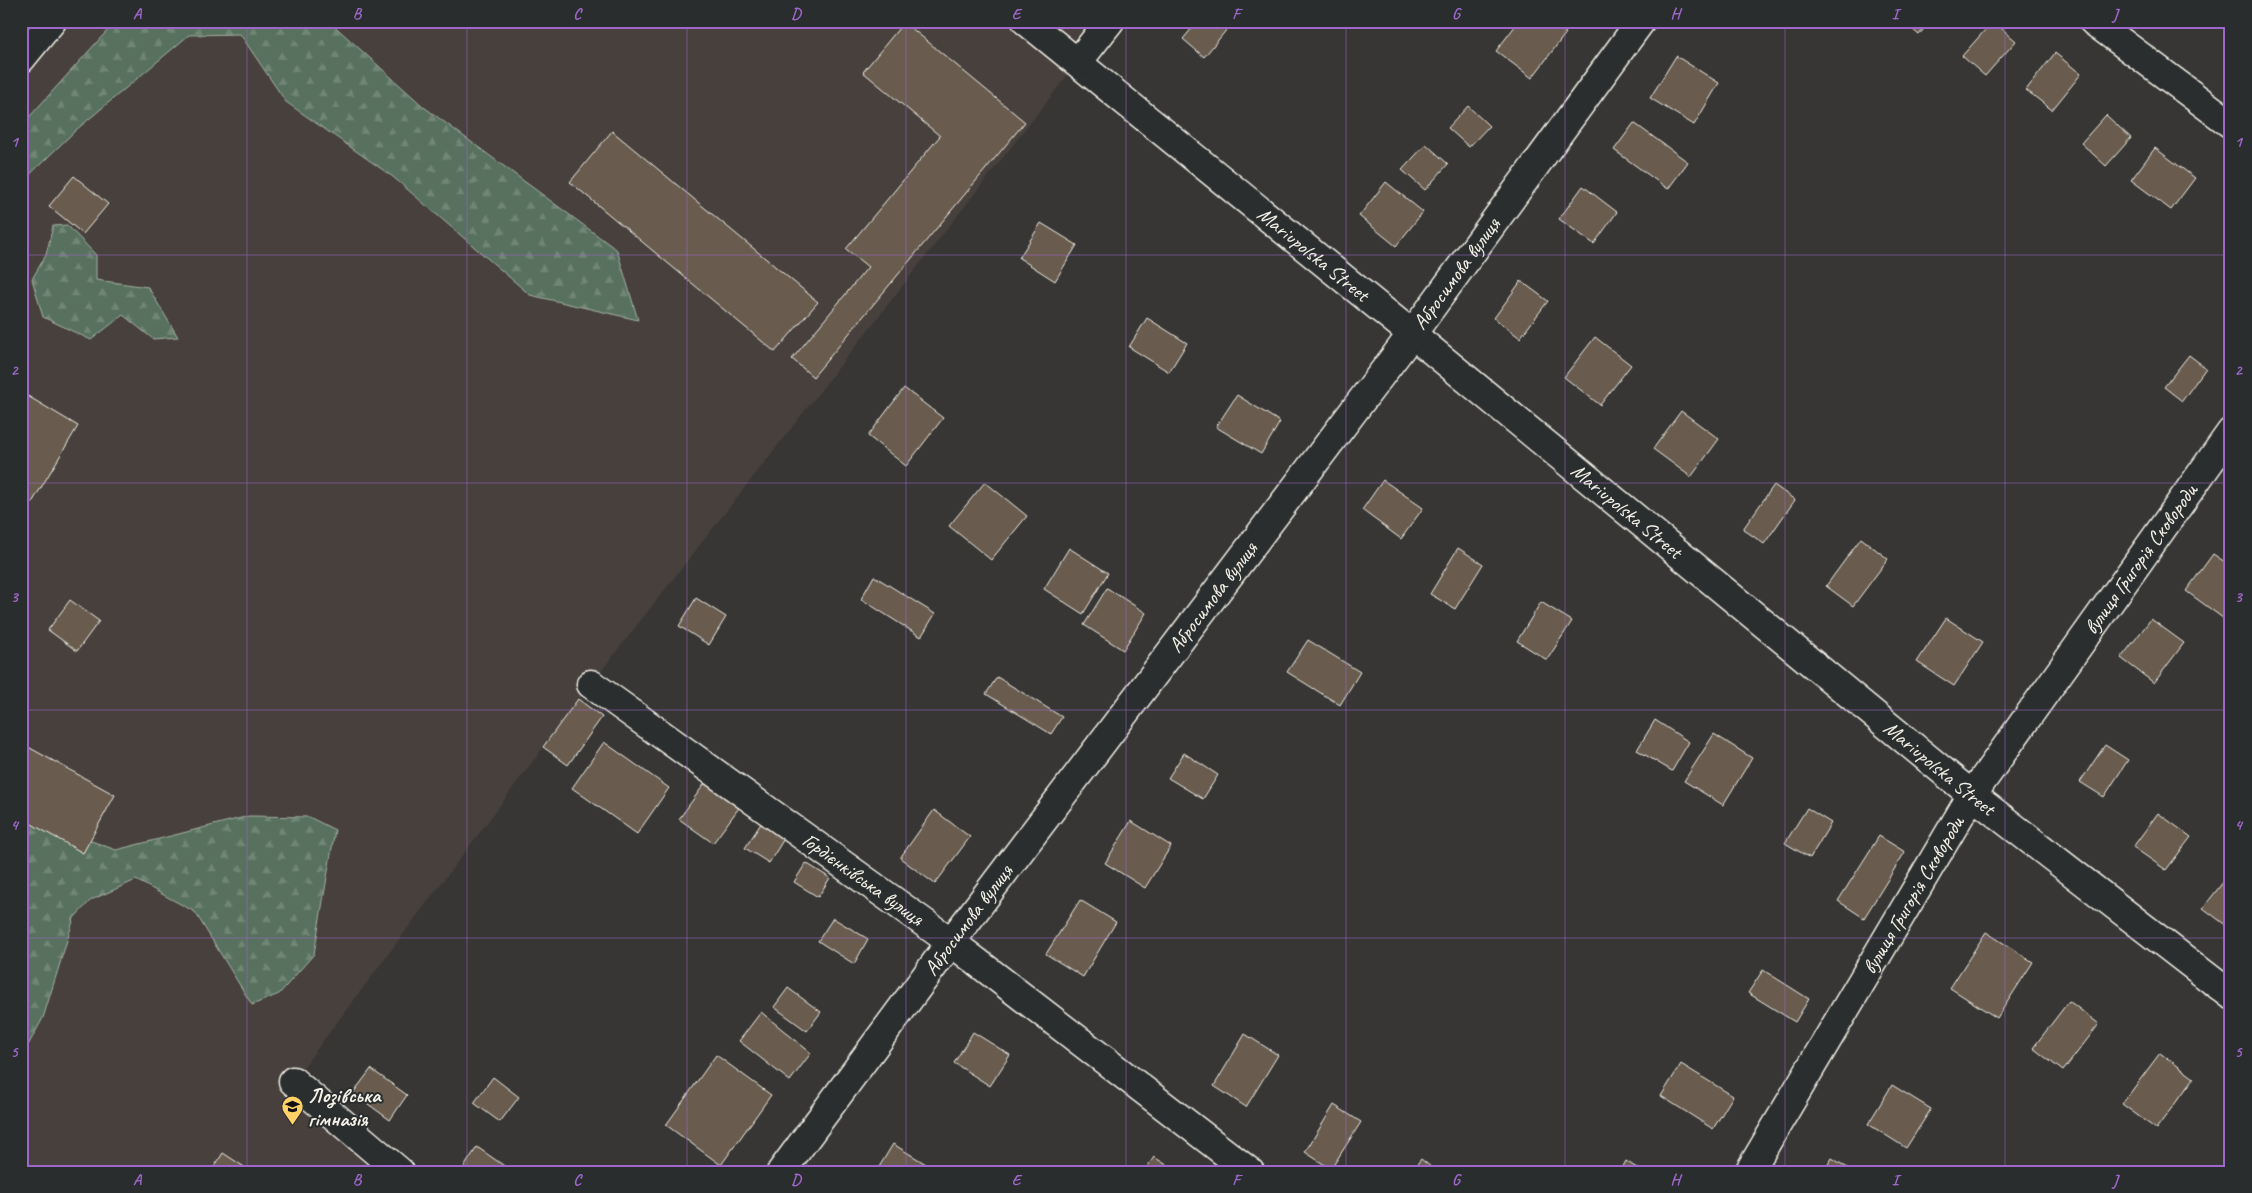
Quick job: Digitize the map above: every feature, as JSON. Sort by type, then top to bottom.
[{"type":"street","points":[[21,59],[52,21]]},
{"type":"street","name":"Mariupolska Street","points":[[1026,21],[1412,334],[1972,795],[2231,995]]},
{"type":"street","points":[[1078,62],[1110,21]]},
{"type":"street","name":"Абросимова вулиця","points":[[781,1172],[951,942],[1412,334],[1641,21]]},
{"type":"street","points":[[2093,21],[2231,124]]},
{"type":"street","name":"вулиця Григорія Сковороди","points":[[1749,1172],[1972,795],[2231,432]]},
{"type":"street","name":"Гордієнківська вулиця","points":[[591,684],[951,942],[1250,1172]]},
{"type":"street","points":[[293,1081],[400,1172]]},
{"type":"shaded area","points":[[52,21],[1110,21],[591,684],[293,1081],[400,1172],[21,1172],[21,59]]},
{"type":"green space","points":[[116,21],[329,21],[424,107],[617,250],[638,320],[530,295],[393,177],[286,102],[240,34],[189,35],[76,130],[21,183],[21,126]]},
{"type":"green space","points":[[67,225],[96,255],[96,280],[148,287],[178,337],[153,339],[123,315],[91,340],[43,317],[32,279],[46,255],[53,226]]},
{"type":"green space","points":[[21,815],[116,850],[249,816],[309,817],[335,830],[314,954],[279,994],[252,1005],[195,912],[136,880],[91,900],[74,918],[43,1018],[21,1058]]},
{"type":"building","points":[[1198,21],[1220,21],[1228,28],[1204,57],[1183,39]]},
{"type":"building","points":[[1519,21],[1551,21],[1566,33],[1532,78],[1496,51]]},
{"type":"building","points":[[1903,21],[1930,21],[1919,35]]},
{"type":"building","points":[[1993,21],[2016,41],[1985,76],[1962,56]]},
{"type":"building","points":[[904,22],[1025,122],[813,377],[792,359],[868,267],[846,249],[940,136],[863,72]]},
{"type":"building","points":[[2055,53],[2081,74],[2052,110],[2026,90]]},
{"type":"building","points":[[1676,56],[1719,83],[1694,125],[1650,98]]},
{"type":"building","points":[[1468,106],[1489,126],[1469,147],[1448,128]]},
{"type":"building","points":[[2106,115],[2131,138],[2106,166],[2081,143]]},
{"type":"building","points":[[1634,123],[1688,162],[1668,189],[1614,150]]},
{"type":"building","points":[[612,131],[818,302],[775,352],[570,182]]},
{"type":"building","points":[[1426,144],[1448,164],[1425,190],[1402,170]]},
{"type":"building","points":[[2155,148],[2195,178],[2171,210],[2131,180]]},
{"type":"building","points":[[74,176],[108,204],[83,234],[49,206]]},
{"type":"building","points":[[1386,182],[1423,212],[1396,246],[1359,216]]},
{"type":"building","points":[[1583,186],[1617,212],[1594,244],[1559,219]]},
{"type":"building","points":[[1041,223],[1077,245],[1055,281],[1019,258]]},
{"type":"building","points":[[1521,281],[1548,301],[1520,338],[1494,318]]},
{"type":"building","points":[[1147,318],[1187,343],[1169,372],[1129,347]]},
{"type":"building","points":[[1595,337],[1631,365],[1600,405],[1564,377]]},
{"type":"building","points":[[2189,355],[2206,368],[2182,401],[2164,387]]},
{"type":"building","points":[[904,388],[943,418],[906,466],[868,436]]},
{"type":"building","points":[[21,392],[78,426],[21,521]]},
{"type":"building","points":[[1237,395],[1280,422],[1261,454],[1216,427]]},
{"type":"building","points":[[1681,411],[1719,439],[1691,477],[1653,449]]},
{"type":"building","points":[[1383,480],[1423,508],[1401,539],[1362,510]]},
{"type":"building","points":[[985,482],[1027,516],[991,560],[949,526]]},
{"type":"building","points":[[1774,485],[1795,500],[1764,544],[1743,529]]},
{"type":"building","points":[[1861,538],[1888,559],[1853,606],[1826,586]]},
{"type":"building","points":[[1069,548],[1108,573],[1083,614],[1044,589]]},
{"type":"building","points":[[1458,548],[1483,564],[1455,609],[1430,594]]},
{"type":"building","points":[[2213,554],[2231,566],[2231,624],[2186,591]]},
{"type":"building","points":[[874,576],[935,614],[921,637],[861,599]]},
{"type":"building","points":[[1107,588],[1146,613],[1123,650],[1084,625]]},
{"type":"building","points":[[696,598],[726,617],[709,645],[679,626]]},
{"type":"building","points":[[70,600],[99,621],[77,651],[48,630]]},
{"type":"building","points":[[1541,602],[1572,621],[1547,660],[1517,641]]},
{"type":"building","points":[[1946,618],[1983,642],[1954,686],[1917,662]]},
{"type":"building","points":[[2151,619],[2184,643],[2154,683],[2121,658]]},
{"type":"building","points":[[1308,640],[1360,672],[1340,705],[1287,672]]},
{"type":"building","points":[[997,677],[1062,717],[1051,734],[986,694]]},
{"type":"building","points":[[578,699],[602,717],[568,765],[543,747]]},
{"type":"building","points":[[1655,720],[1689,742],[1672,771],[1637,750]]},
{"type":"building","points":[[1714,734],[1752,758],[1723,805],[1684,781]]},
{"type":"building","points":[[604,742],[669,788],[637,834],[572,788]]},
{"type":"building","points":[[21,743],[115,795],[83,853],[21,818]]},
{"type":"building","points":[[2105,745],[2128,760],[2104,797],[2080,782]]},
{"type":"building","points":[[1184,753],[1218,775],[1203,799],[1168,778]]},
{"type":"building","points":[[713,772],[747,797],[713,843],[679,819]]},
{"type":"building","points":[[1807,808],[1831,823],[1810,858],[1785,843]]},
{"type":"building","points":[[934,810],[970,837],[935,884],[900,858]]},
{"type":"building","points":[[2158,813],[2191,837],[2166,870],[2133,847]]},
{"type":"building","points":[[1131,821],[1171,846],[1145,888],[1105,863]]},
{"type":"building","points":[[762,822],[785,837],[769,863],[745,848]]},
{"type":"building","points":[[1879,836],[1905,852],[1864,918],[1838,901]]},
{"type":"building","points":[[806,863],[830,878],[818,897],[794,882]]},
{"type":"building","points":[[2231,872],[2231,929],[2203,908]]},
{"type":"building","points":[[1080,900],[1116,922],[1083,977],[1046,954]]},
{"type":"building","points":[[833,918],[868,939],[854,964],[818,941]]},
{"type":"building","points":[[1986,932],[2033,962],[1997,1018],[1950,988]]},
{"type":"building","points":[[1763,970],[1809,999],[1795,1022],[1748,993]]},
{"type":"building","points":[[788,988],[821,1012],[807,1031],[774,1007]]},
{"type":"building","points":[[2069,1001],[2099,1024],[2063,1071],[2033,1048]]},
{"type":"building","points":[[761,1012],[811,1053],[790,1081],[739,1041]]},
{"type":"building","points":[[973,1032],[1010,1055],[990,1086],[954,1063]]},
{"type":"building","points":[[1245,1034],[1278,1055],[1246,1107],[1214,1086]]},
{"type":"building","points":[[2160,1053],[2194,1078],[2156,1129],[2122,1104]]},
{"type":"building","points":[[716,1055],[771,1095],[721,1165],[666,1125]]},
{"type":"building","points":[[1681,1064],[1733,1096],[1713,1129],[1661,1096]]},
{"type":"building","points":[[371,1069],[407,1095],[390,1120],[353,1093]]},
{"type":"building","points":[[493,1077],[519,1097],[500,1122],[474,1103]]},
{"type":"building","points":[[1892,1085],[1931,1109],[1906,1148],[1868,1124]]},
{"type":"building","points":[[1334,1105],[1361,1122],[1331,1169],[1305,1152]]},
{"type":"building","points":[[893,1144],[926,1164],[921,1172],[876,1172]]},
{"type":"building","points":[[477,1147],[513,1172],[461,1172]]},
{"type":"building","points":[[223,1153],[252,1172],[211,1172]]},
{"type":"building","points":[[1154,1157],[1178,1172],[1144,1172]]},
{"type":"building","points":[[1832,1158],[1854,1172],[1823,1172]]},
{"type":"building","points":[[1421,1159],[1437,1172],[1411,1172]]},
{"type":"building","points":[[1626,1161],[1643,1172],[1620,1172]]},
{"type":"place","name":"Лозівська гімназія","points":[[292,1126]]}]
